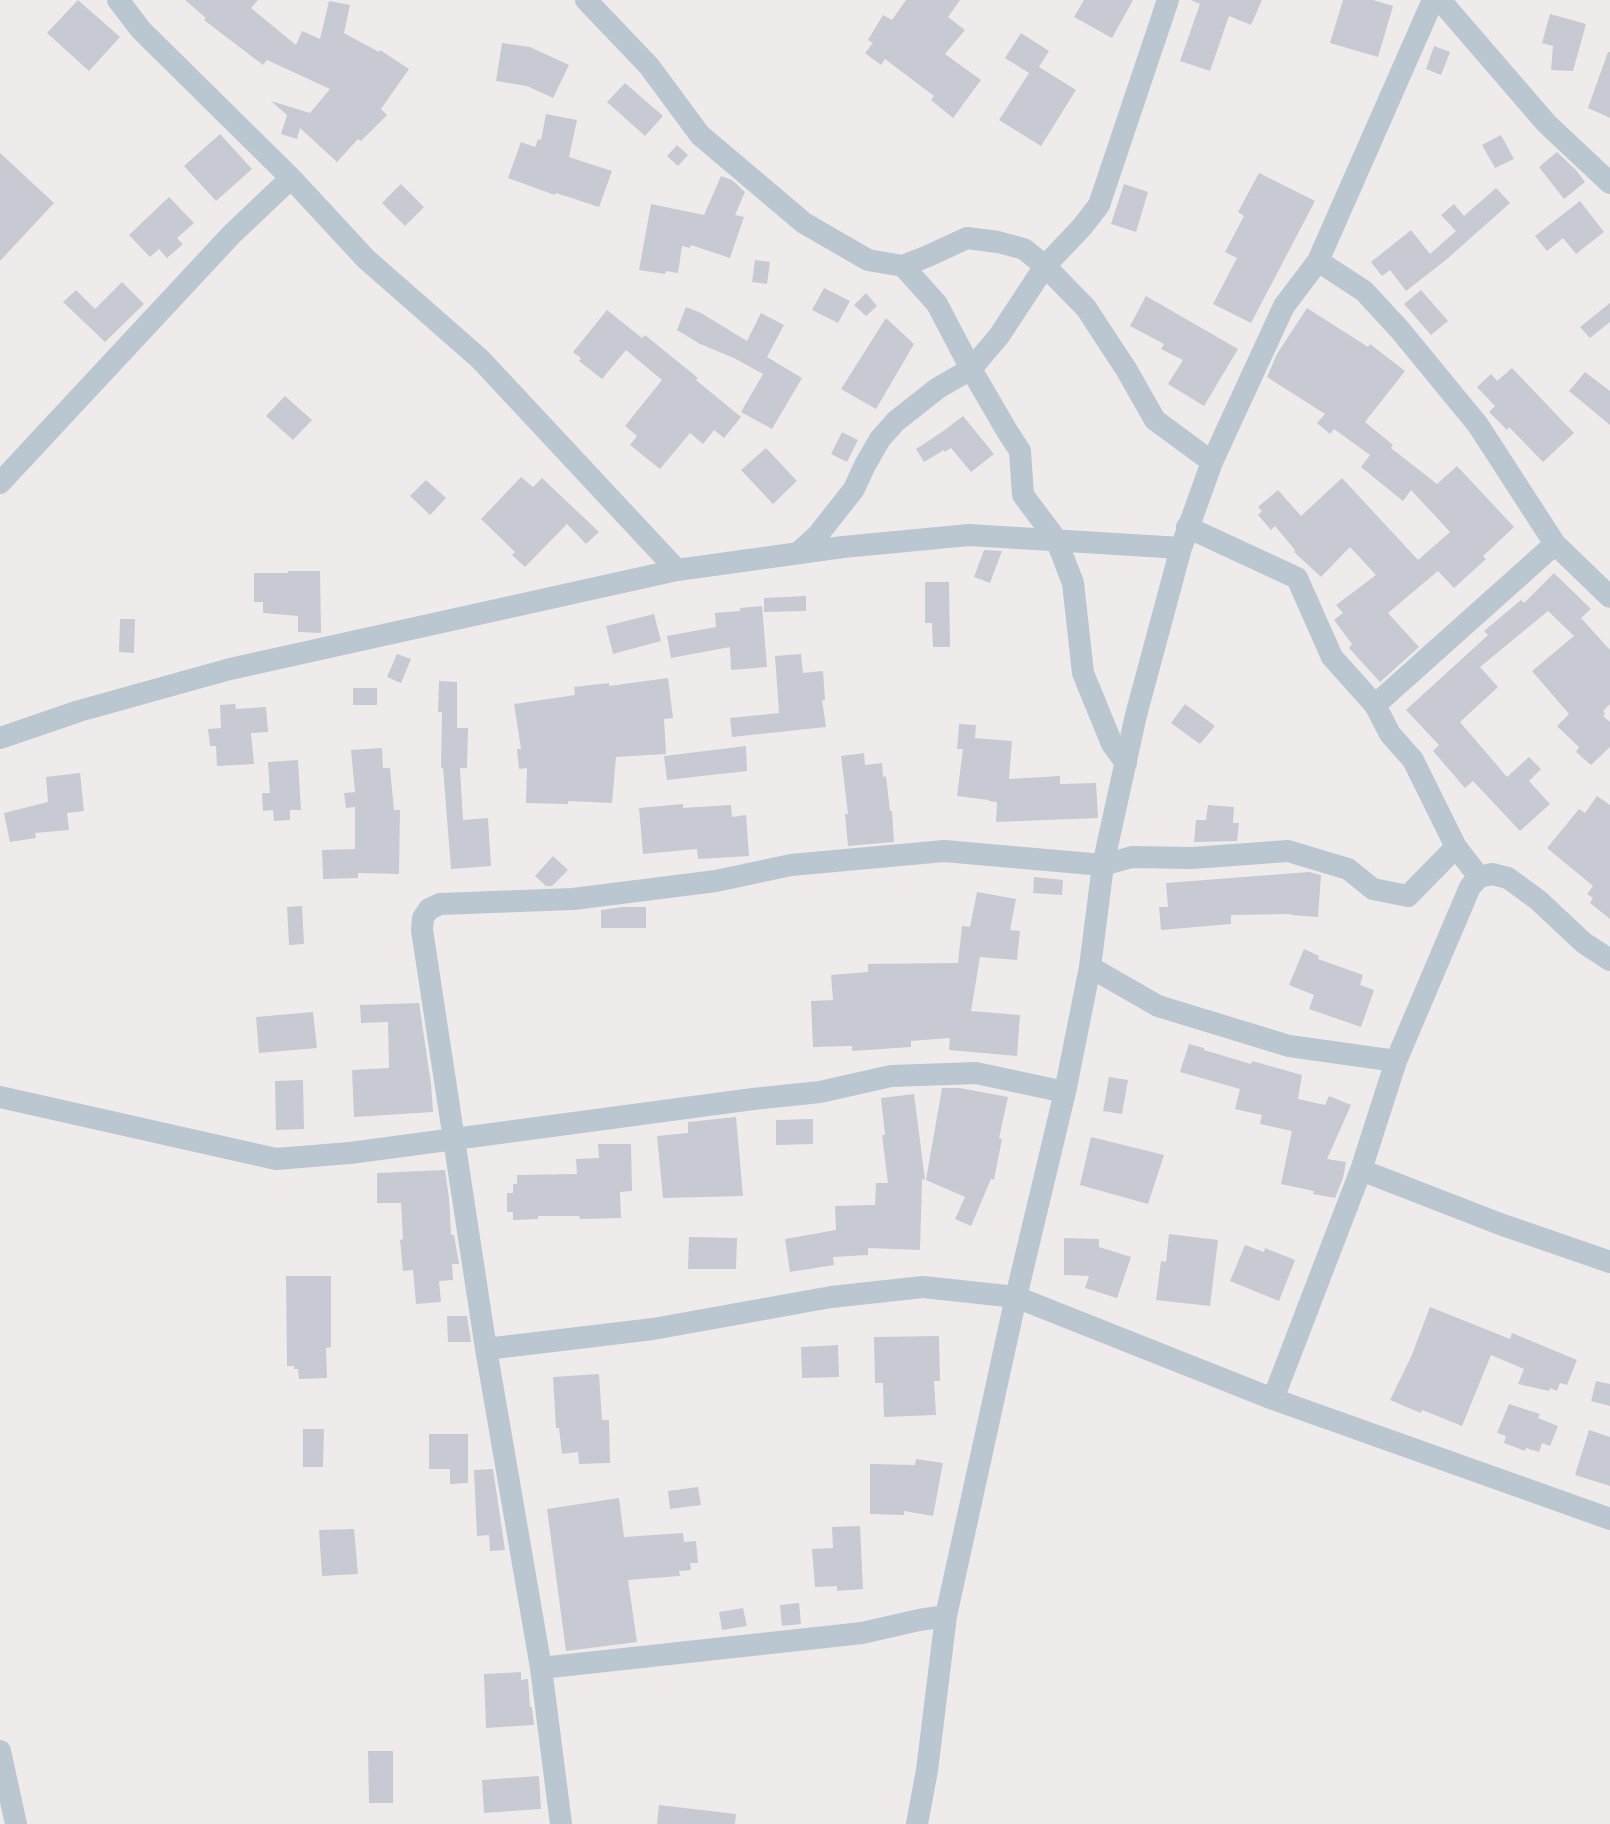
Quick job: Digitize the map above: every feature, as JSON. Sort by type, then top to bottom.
[{"type":"street","points":[[118,0],[141,30],[291,178],[366,259],[480,359],[677,570]]},
{"type":"street","points":[[586,0],[649,66],[700,135],[804,223],[868,260],[903,266],[967,238],[1024,249],[1086,308],[1155,420],[1212,462]]},
{"type":"street","points":[[798,553],[817,536],[854,489],[872,452],[896,421],[938,388],[971,369],[999,336],[1045,266],[1099,205],[1168,0]]},
{"type":"street","points":[[917,1824],[927,1770],[946,1616],[1065,1092],[1090,967],[1103,865],[1136,715],[1184,537],[1212,462],[1284,306],[1318,261],[1433,0]]},
{"type":"street","points":[[1440,0],[1547,124],[1610,183]]},
{"type":"street","points":[[0,483],[231,235],[291,178]]},
{"type":"street","points":[[1318,261],[1364,291],[1400,330],[1478,425],[1555,544],[1610,597]]},
{"type":"street","points":[[903,266],[937,304],[1020,451],[1023,495],[1056,539],[1073,583],[1083,673],[1112,744],[1126,763]]},
{"type":"street","points":[[0,738],[79,711],[230,669],[677,570],[843,547],[969,535],[1056,539],[1215,538],[1297,578],[1332,657],[1375,705],[1390,734],[1413,760],[1456,847],[1479,877]]},
{"type":"street","points":[[1375,705],[1555,544]]},
{"type":"street","points":[[561,1824],[541,1668],[486,1349],[422,930],[423,918],[429,909],[440,904],[573,899],[716,881],[791,865],[944,851],[1103,865],[1132,857],[1192,858],[1288,851],[1348,869],[1373,889],[1408,896],[1456,847]]},
{"type":"street","points":[[1273,1399],[1361,1170],[1396,1061],[1470,887],[1479,877],[1492,874],[1508,878],[1538,900],[1584,943],[1610,960]]},
{"type":"street","points":[[1090,967],[1158,1006],[1289,1046],[1396,1061]]},
{"type":"street","points":[[0,1097],[276,1159],[350,1153],[820,1092],[891,1076],[976,1073],[1065,1092]]},
{"type":"street","points":[[1361,1170],[1500,1224],[1610,1262]]},
{"type":"street","points":[[486,1349],[653,1329],[831,1297],[923,1287],[1016,1297],[1273,1399],[1610,1519]]},
{"type":"street","points":[[541,1668],[862,1633],[946,1616]]},
{"type":"street","points":[[0,1751],[4,1794],[16,1824]]},
{"type":"building","points":[[78,0],[120,37],[89,71],[47,33]]},
{"type":"building","points":[[185,0],[258,0],[251,8],[296,45],[302,31],[320,39],[329,1],[350,5],[344,33],[380,50],[409,69],[381,109],[387,115],[337,162],[300,128],[297,139],[281,134],[287,115],[271,101],[310,113],[330,89],[267,60],[263,65],[204,20],[206,18]]},
{"type":"building","points":[[906,0],[960,0],[948,17],[965,30],[945,54],[981,80],[953,118],[931,100],[934,96],[885,59],[881,65],[865,53],[873,43],[868,40],[883,15],[892,20]]},
{"type":"building","points":[[1084,0],[1133,0],[1112,38],[1074,17]]},
{"type":"building","points":[[1191,0],[1262,0],[1251,25],[1229,16],[1210,71],[1180,61],[1200,4]]},
{"type":"building","points":[[1343,0],[1373,0],[1393,6],[1378,57],[1330,43]]},
{"type":"building","points":[[1550,14],[1586,24],[1573,71],[1551,70],[1553,46],[1542,43]]},
{"type":"building","points":[[1021,33],[1049,51],[1039,67],[1076,90],[1041,146],[999,120],[1029,73],[1005,58]]},
{"type":"building","points":[[502,43],[530,47],[569,65],[553,98],[527,86],[496,81]]},
{"type":"building","points":[[1434,46],[1450,52],[1441,75],[1426,69]]},
{"type":"building","points":[[1610,52],[1610,118],[1588,108]]},
{"type":"building","points":[[625,83],[663,116],[645,136],[607,102]]},
{"type":"building","points":[[546,114],[577,120],[569,157],[612,171],[599,207],[508,178],[521,142],[535,147],[538,139],[541,140]]},
{"type":"building","points":[[220,134],[252,169],[216,201],[184,166]]},
{"type":"building","points":[[1501,135],[1514,159],[1495,168],[1482,145]]},
{"type":"building","points":[[677,145],[688,155],[678,166],[667,156]]},
{"type":"building","points":[[1557,152],[1585,182],[1564,199],[1539,167]]},
{"type":"building","points":[[0,153],[54,203],[0,261]]},
{"type":"building","points":[[1259,173],[1315,201],[1251,323],[1213,304],[1237,258],[1225,252],[1244,216],[1238,212]]},
{"type":"building","points":[[721,176],[732,180],[745,192],[735,215],[744,217],[730,258],[691,245],[690,248],[682,246],[678,273],[639,270],[651,204],[704,215]]},
{"type":"building","points":[[401,184],[424,207],[405,226],[382,203]]},
{"type":"building","points":[[1124,184],[1148,192],[1136,232],[1111,224]]},
{"type":"building","points":[[1496,188],[1510,203],[1406,291],[1390,270],[1382,276],[1371,262],[1411,230],[1430,254],[1456,231],[1441,215],[1454,204],[1464,216]]},
{"type":"building","points":[[169,197],[194,223],[177,238],[183,244],[167,258],[159,249],[150,257],[129,235]]},
{"type":"building","points":[[1580,201],[1604,232],[1576,254],[1563,238],[1547,251],[1535,236]]},
{"type":"building","points":[[755,260],[770,262],[767,284],[752,282]]},
{"type":"building","points":[[122,282],[144,304],[105,342],[63,302],[76,290],[95,309]]},
{"type":"building","points":[[824,288],[850,301],[838,323],[812,310]]},
{"type":"building","points":[[1421,290],[1448,321],[1431,335],[1404,304]]},
{"type":"building","points":[[866,293],[877,306],[866,316],[854,305]]},
{"type":"building","points":[[1146,296],[1238,349],[1204,406],[1168,384],[1183,360],[1161,349],[1164,344],[1130,326]]},
{"type":"building","points":[[1610,303],[1610,322],[1590,338],[1580,327]]},
{"type":"building","points":[[686,307],[747,341],[761,313],[784,325],[767,357],[802,378],[772,429],[741,412],[763,374],[677,330]]},
{"type":"building","points":[[1307,308],[1368,347],[1370,344],[1405,371],[1365,422],[1393,445],[1391,448],[1437,484],[1457,466],[1514,527],[1483,556],[1486,559],[1454,588],[1438,571],[1388,613],[1419,647],[1380,682],[1349,648],[1352,644],[1334,620],[1343,613],[1336,605],[1376,575],[1350,547],[1321,577],[1294,552],[1275,526],[1271,530],[1258,515],[1262,511],[1258,507],[1278,490],[1301,516],[1342,478],[1418,560],[1450,532],[1411,490],[1403,501],[1361,467],[1370,455],[1334,429],[1330,434],[1317,423],[1325,414],[1267,377],[1277,354]]},
{"type":"building","points":[[607,310],[642,338],[645,335],[741,417],[724,438],[714,430],[703,444],[690,433],[660,469],[630,445],[637,436],[625,426],[662,380],[626,350],[602,379],[579,361],[581,358],[573,352]]},
{"type":"building","points":[[886,318],[914,344],[876,409],[841,389]]},
{"type":"building","points":[[1512,368],[1574,433],[1543,462],[1509,427],[1507,430],[1489,412],[1495,406],[1477,387],[1491,374],[1497,381]]},
{"type":"building","points":[[1585,372],[1610,391],[1610,425],[1569,391]]},
{"type":"building","points":[[285,396],[312,420],[293,440],[266,416]]},
{"type":"building","points":[[963,416],[994,454],[971,472],[951,448],[924,462],[916,449]]},
{"type":"building","points":[[842,432],[858,440],[847,462],[831,454]]},
{"type":"building","points":[[766,448],[797,481],[773,504],[741,470]]},
{"type":"building","points":[[521,477],[533,487],[542,478],[599,532],[586,544],[567,524],[525,567],[512,555],[515,552],[481,519]]},
{"type":"building","points":[[426,480],[446,498],[430,515],[410,496]]},
{"type":"building","points":[[984,550],[1002,551],[990,583],[974,577]]},
{"type":"building","points":[[320,571],[321,633],[298,632],[298,616],[263,613],[263,602],[254,602],[254,573]]},
{"type":"building","points":[[1554,573],[1591,609],[1581,618],[1610,650],[1610,704],[1603,711],[1603,716],[1610,722],[1610,747],[1591,765],[1576,752],[1579,747],[1557,726],[1569,714],[1532,671],[1574,636],[1548,611],[1480,667],[1498,687],[1460,722],[1507,777],[1529,757],[1541,769],[1529,781],[1550,804],[1520,831],[1473,781],[1465,788],[1433,751],[1439,745],[1406,710],[1488,635],[1484,631],[1521,600],[1524,603]]},
{"type":"building","points":[[925,582],[949,582],[950,647],[933,647],[932,623],[925,623]]},
{"type":"building","points":[[806,596],[806,611],[764,612],[764,598]]},
{"type":"building","points":[[762,606],[767,667],[731,670],[730,647],[671,658],[667,636],[716,627],[715,613]]},
{"type":"building","points":[[654,614],[661,641],[613,654],[606,626]]},
{"type":"building","points":[[120,619],[135,619],[134,653],[119,652]]},
{"type":"building","points":[[397,654],[411,659],[401,683],[387,677]]},
{"type":"building","points":[[801,654],[803,673],[823,671],[825,700],[822,700],[826,727],[732,737],[730,718],[779,713],[775,656]]},
{"type":"building","points":[[668,678],[673,718],[664,719],[666,754],[616,757],[612,803],[526,803],[527,768],[519,769],[517,749],[521,749],[514,704],[575,695],[574,687]]},
{"type":"building","points":[[439,681],[457,682],[457,728],[468,728],[467,768],[460,768],[463,820],[488,818],[491,866],[451,869],[441,768]]},
{"type":"building","points":[[353,688],[377,688],[377,705],[353,705]]},
{"type":"building","points":[[235,704],[236,709],[266,707],[268,732],[251,733],[254,764],[217,766],[216,746],[210,746],[208,729],[221,728],[220,705]]},
{"type":"building","points":[[1185,704],[1215,726],[1200,744],[1171,723]]},
{"type":"building","points":[[959,724],[976,725],[975,738],[1012,741],[1009,779],[1060,776],[1060,784],[1096,783],[1098,818],[996,822],[997,802],[957,796],[963,749],[957,749]]},
{"type":"building","points":[[746,746],[747,771],[667,780],[664,756]]},
{"type":"building","points":[[382,748],[383,768],[390,768],[394,810],[400,810],[399,874],[358,873],[358,878],[323,879],[322,850],[355,849],[355,807],[346,808],[344,793],[355,792],[351,750]]},
{"type":"building","points":[[864,753],[865,765],[882,763],[892,811],[894,842],[848,846],[845,814],[848,814],[841,756]]},
{"type":"building","points":[[298,760],[301,810],[290,810],[290,820],[274,821],[273,810],[263,811],[262,793],[270,793],[268,762]]},
{"type":"building","points":[[80,773],[84,811],[67,813],[69,830],[35,833],[36,838],[10,842],[4,813],[48,802],[46,777]]},
{"type":"building","points":[[1597,796],[1610,805],[1610,919],[1590,903],[1593,898],[1587,894],[1593,886],[1547,848],[1579,809],[1585,813]]},
{"type":"building","points":[[683,804],[683,808],[731,805],[732,817],[746,815],[749,856],[698,859],[697,849],[643,854],[639,808]]},
{"type":"building","points":[[1208,805],[1234,807],[1233,823],[1239,823],[1237,841],[1194,842],[1196,820],[1206,820]]},
{"type":"building","points":[[553,856],[568,870],[552,886],[546,886],[535,876]]},
{"type":"building","points":[[1309,872],[1321,875],[1318,917],[1231,915],[1231,924],[1161,930],[1159,907],[1168,907],[1166,883]]},
{"type":"building","points":[[1034,877],[1063,880],[1062,895],[1033,893]]},
{"type":"building","points":[[977,892],[1016,899],[1010,930],[1020,931],[1017,960],[980,957],[971,1011],[1020,1015],[1017,1056],[949,1050],[950,1038],[911,1041],[911,1047],[852,1051],[852,1046],[813,1047],[811,1001],[833,1000],[831,975],[868,972],[868,964],[958,963],[962,926],[970,927]]},
{"type":"building","points":[[302,906],[304,944],[289,945],[287,907]]},
{"type":"building","points":[[646,907],[646,928],[601,928],[601,910]]},
{"type":"building","points":[[1304,949],[1319,956],[1318,959],[1363,975],[1360,985],[1374,990],[1361,1027],[1309,1009],[1314,995],[1289,985]]},
{"type":"building","points":[[419,1003],[433,1112],[354,1117],[352,1070],[389,1068],[388,1022],[361,1023],[360,1005]]},
{"type":"building","points":[[313,1012],[317,1048],[259,1053],[256,1017]]},
{"type":"building","points":[[1189,1044],[1251,1064],[1252,1061],[1302,1075],[1298,1099],[1325,1105],[1329,1096],[1351,1105],[1327,1159],[1346,1162],[1335,1198],[1281,1184],[1292,1131],[1260,1124],[1262,1115],[1235,1109],[1240,1089],[1180,1072]]},
{"type":"building","points":[[1109,1077],[1128,1080],[1122,1114],[1103,1111]]},
{"type":"building","points":[[303,1080],[304,1129],[276,1130],[275,1081]]},
{"type":"building","points":[[942,1088],[960,1088],[1008,1097],[994,1180],[991,1179],[971,1226],[955,1219],[965,1197],[926,1180]]},
{"type":"building","points":[[914,1094],[925,1180],[922,1179],[920,1250],[868,1248],[868,1255],[833,1257],[834,1265],[790,1272],[785,1239],[836,1230],[835,1206],[875,1205],[876,1183],[888,1183],[881,1098]]},
{"type":"building","points":[[736,1117],[743,1196],[663,1198],[657,1136],[688,1133],[688,1122]]},
{"type":"building","points":[[813,1119],[813,1144],[776,1145],[776,1120]]},
{"type":"building","points":[[1091,1137],[1164,1155],[1148,1204],[1080,1185]]},
{"type":"building","points":[[598,1144],[631,1144],[632,1191],[620,1192],[621,1218],[538,1216],[538,1219],[513,1220],[513,1212],[507,1212],[507,1193],[513,1193],[517,1175],[577,1174],[576,1159],[599,1158]]},
{"type":"building","points":[[445,1170],[451,1235],[454,1235],[459,1264],[452,1264],[453,1280],[439,1281],[441,1302],[416,1304],[413,1270],[403,1271],[401,1203],[377,1203],[377,1173]]},
{"type":"building","points":[[1169,1234],[1218,1240],[1210,1306],[1156,1300],[1161,1261],[1166,1262]]},
{"type":"building","points":[[689,1237],[737,1238],[736,1269],[688,1269]]},
{"type":"building","points":[[1064,1238],[1099,1239],[1099,1247],[1131,1257],[1117,1298],[1085,1288],[1089,1276],[1064,1275]]},
{"type":"building","points":[[1245,1245],[1264,1252],[1265,1248],[1295,1260],[1279,1301],[1230,1281]]},
{"type":"building","points":[[286,1276],[331,1276],[331,1347],[326,1348],[327,1378],[299,1379],[298,1369],[287,1366]]},
{"type":"building","points":[[1430,1307],[1510,1339],[1512,1333],[1577,1360],[1567,1385],[1560,1383],[1557,1391],[1550,1388],[1549,1391],[1518,1384],[1524,1369],[1491,1355],[1462,1426],[1390,1400]]},
{"type":"building","points":[[447,1316],[467,1316],[471,1342],[448,1342]]},
{"type":"building","points":[[939,1336],[940,1381],[934,1381],[936,1415],[884,1417],[883,1383],[875,1383],[874,1337]]},
{"type":"building","points":[[838,1345],[839,1377],[802,1378],[801,1347]]},
{"type":"building","points":[[599,1374],[602,1420],[609,1420],[610,1463],[579,1464],[578,1452],[562,1454],[559,1428],[556,1428],[553,1377]]},
{"type":"building","points":[[1596,1381],[1610,1384],[1610,1406],[1591,1401]]},
{"type":"building","points":[[1509,1404],[1540,1414],[1538,1418],[1558,1426],[1550,1446],[1542,1443],[1539,1452],[1526,1448],[1525,1451],[1504,1443],[1506,1436],[1497,1433]]},
{"type":"building","points":[[303,1429],[324,1429],[323,1467],[303,1467]]},
{"type":"building","points":[[1589,1430],[1610,1437],[1610,1486],[1575,1475]]},
{"type":"building","points":[[429,1434],[468,1434],[468,1483],[450,1484],[450,1469],[429,1469]]},
{"type":"building","points":[[916,1459],[943,1463],[933,1516],[904,1511],[904,1515],[870,1514],[870,1464],[915,1465]]},
{"type":"building","points":[[493,1469],[505,1550],[490,1551],[489,1535],[477,1536],[474,1470]]},
{"type":"building","points":[[698,1487],[701,1505],[670,1509],[668,1491]]},
{"type":"building","points":[[619,1498],[624,1537],[683,1533],[684,1542],[696,1541],[698,1563],[690,1563],[691,1570],[679,1571],[680,1576],[628,1580],[637,1642],[566,1651],[547,1509]]},
{"type":"building","points":[[860,1526],[863,1589],[837,1591],[837,1586],[815,1587],[812,1549],[833,1548],[832,1527]]},
{"type":"building","points":[[354,1529],[358,1574],[322,1576],[319,1530]]},
{"type":"building","points":[[799,1603],[801,1624],[782,1626],[780,1605]]},
{"type":"building","points":[[743,1608],[747,1626],[722,1630],[719,1612]]},
{"type":"building","points":[[521,1672],[521,1680],[528,1679],[534,1725],[486,1728],[484,1674]]},
{"type":"building","points":[[368,1751],[393,1751],[393,1803],[369,1803]]},
{"type":"building","points":[[539,1776],[541,1809],[484,1813],[482,1780]]},
{"type":"building","points":[[659,1805],[736,1814],[735,1824],[657,1824]]}]
